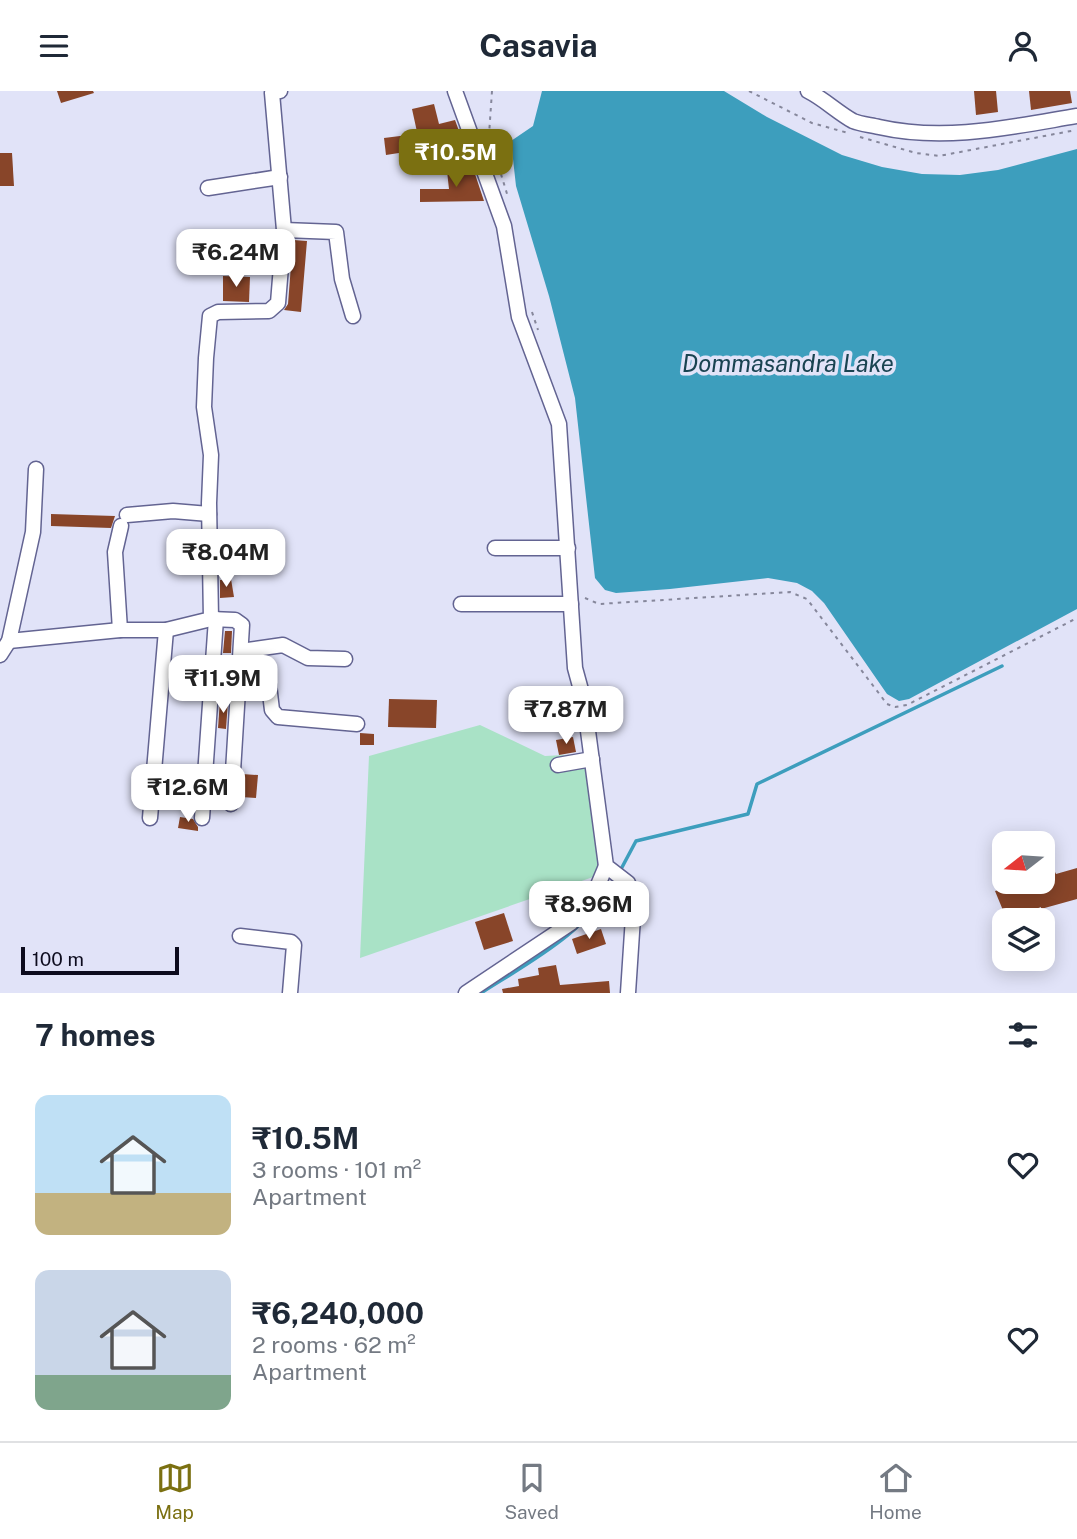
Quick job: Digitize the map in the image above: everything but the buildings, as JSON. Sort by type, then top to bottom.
[{"type":"street","points":[[202,818],[213,619],[209,514],[211,456],[204,407],[210,316],[218,312],[269,311],[278,303],[284,230],[272,93],[280,91]]},
{"type":"street","points":[[455,91],[504,226],[519,317],[559,424],[568,548],[577,601],[575,668],[584,701],[606,866],[593,897],[571,923],[466,993]]},
{"type":"street","points":[[808,91],[854,121],[928,134],[992,130],[1077,116]]},
{"type":"street","points":[[208,188],[280,177]]},
{"type":"street","points":[[284,230],[336,232],[342,279],[353,316]]},
{"type":"street","points":[[0,655],[9,641],[33,532],[36,469]]},
{"type":"street","points":[[120,630],[115,552],[124,520],[173,511],[209,514]]},
{"type":"street","points":[[495,548],[568,548]]},
{"type":"street","points":[[461,604],[577,601]]},
{"type":"street","points":[[9,641],[120,630],[166,630],[213,619],[240,621],[243,632],[231,804]]},
{"type":"street","points":[[150,818],[166,630]]},
{"type":"street","points":[[242,651],[283,645],[309,658],[345,659]]},
{"type":"street","points":[[239,684],[267,683],[272,711],[278,717],[357,724]]},
{"type":"street","points":[[558,765],[592,759]]},
{"type":"street","points":[[606,866],[628,883],[634,902],[628,993]]},
{"type":"street","points":[[240,936],[291,942],[294,946],[290,993]]},
{"type":"path","points":[[577,601],[599,604],[790,592],[807,599],[887,704],[895,707],[907,705],[1077,618]]},
{"type":"green space","points":[[480,725],[545,756],[583,754],[598,866],[596,876],[360,958],[369,756]]},
{"type":"water","name":"Dommasandra Lake","points":[[542,91],[724,91],[767,117],[842,155],[882,167],[922,174],[960,175],[998,170],[1077,149],[1077,609],[909,699],[899,701],[887,694],[824,603],[812,591],[797,583],[768,578],[616,593],[605,590],[595,578],[575,398],[549,296],[516,186],[511,141],[533,126]]},
{"type":"waterway","points":[[620,871],[636,841],[748,814],[757,784],[1002,666]]},
{"type":"waterway","points":[[481,993],[538,957],[574,930],[604,897],[616,878]]}]
